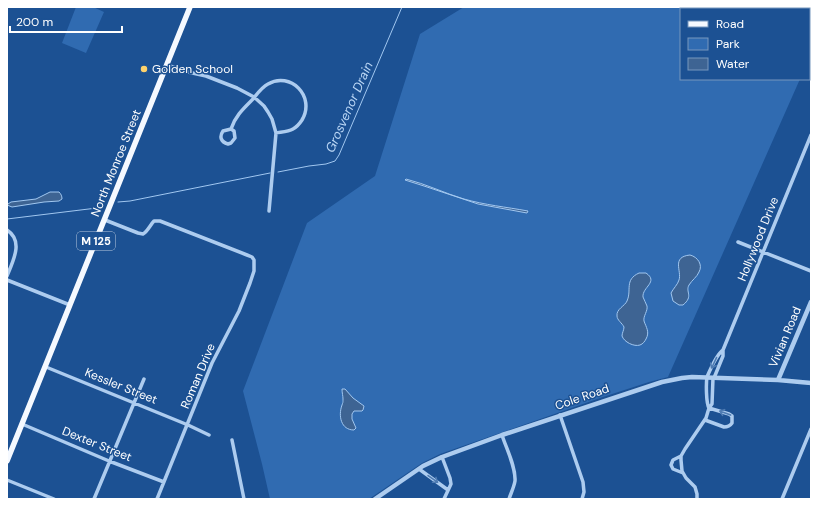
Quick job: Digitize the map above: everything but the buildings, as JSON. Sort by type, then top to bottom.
[{"type":"main road","name":"North Monroe Street","points":[[7,461],[190,7]]},
{"type":"street","points":[[167,65],[206,76],[237,88],[254,97],[264,106],[272,119],[276,134],[270,211]]},
{"type":"street","points":[[231,129],[238,115],[254,97],[268,84],[278,81],[290,83],[300,89],[306,106],[300,123],[294,129],[276,134]]},
{"type":"street","points":[[231,129],[234,131],[235,138],[228,144],[223,141],[221,134],[223,130],[231,129]]},
{"type":"street","name":"Hollywood Drive","points":[[713,378],[811,135]]},
{"type":"street","name":"Roman Drive","points":[[105,220],[143,234],[146,232],[151,223],[154,221],[160,221],[252,257],[254,260],[254,271],[239,311],[212,363],[157,499]]},
{"type":"street","points":[[7,230],[14,236],[17,248],[7,276]]},
{"type":"street","points":[[738,242],[811,271]]},
{"type":"street","points":[[7,280],[70,305]]},
{"type":"street","name":"Vivian Road","points":[[778,380],[811,302]]},
{"type":"street","name":"Hollywood Drive","points":[[707,378],[719,353],[723,350]]},
{"type":"street","name":"Kessler Street","points":[[46,367],[209,435]]},
{"type":"street","name":"Cole Road","points":[[375,499],[432,461],[502,435],[662,382],[682,378],[713,378],[778,380],[811,383]]},
{"type":"street","points":[[705,420],[724,427],[730,426],[732,423],[732,416],[709,408],[706,404],[707,378]]},
{"type":"street","points":[[697,499],[695,488],[683,473],[680,464],[681,456],[708,414],[709,408],[712,404],[713,378]]},
{"type":"street","points":[[94,499],[133,402],[144,379]]},
{"type":"street","points":[[560,416],[583,482],[584,492],[582,499]]},
{"type":"street","name":"Dexter Street","points":[[22,424],[164,482]]},
{"type":"street","points":[[782,499],[811,429]]},
{"type":"street","points":[[502,435],[514,476],[514,486],[508,499]]},
{"type":"street","points":[[232,440],[244,499]]},
{"type":"street","points":[[681,456],[673,460],[672,465],[673,469],[683,473]]},
{"type":"street","points":[[442,457],[451,484],[444,499]]},
{"type":"street","points":[[419,469],[448,490]]},
{"type":"street","points":[[7,480],[54,499]]},
{"type":"green space","points":[[76,7],[93,7],[104,12],[86,53],[62,43]]},
{"type":"green space","points":[[464,7],[682,7],[686,8],[680,8],[680,80],[800,80],[668,377],[603,397],[440,454],[422,463],[369,499],[270,499],[243,391],[307,223],[375,176],[420,34]]},
{"type":"green space","points":[[811,7],[810,57],[810,8],[720,8]]},
{"type":"water","points":[[406,179],[472,201],[528,211],[527,213],[478,204],[405,180]]},
{"type":"water","points":[[50,192],[59,192],[62,199],[59,201],[12,207],[7,205],[11,202],[36,199]]},
{"type":"water","points":[[690,255],[699,262],[700,269],[689,285],[688,299],[683,305],[679,305],[673,301],[671,293],[678,283],[680,276],[678,265],[679,261],[684,256]]},
{"type":"water","points":[[639,273],[646,273],[651,279],[643,293],[647,306],[644,321],[648,334],[641,345],[635,345],[630,344],[623,338],[622,335],[624,327],[618,319],[617,314],[619,309],[627,301],[630,282],[634,276]]},
{"type":"water","points":[[342,389],[345,389],[353,398],[364,406],[362,411],[354,411],[352,414],[352,419],[356,428],[354,430],[346,428],[342,422],[340,414],[343,402]]},
{"type":"waterway","name":"Grosvenor Drain","points":[[278,172],[326,164],[335,161],[339,155],[402,7]]},
{"type":"waterway","name":"Grosvenor Drain","points":[[118,202],[130,201],[270,173]]},
{"type":"waterway","name":"Grosvenor Drain","points":[[7,219],[97,208]]},
{"type":"place","name":"Golden School","points":[[144,69]]}]
